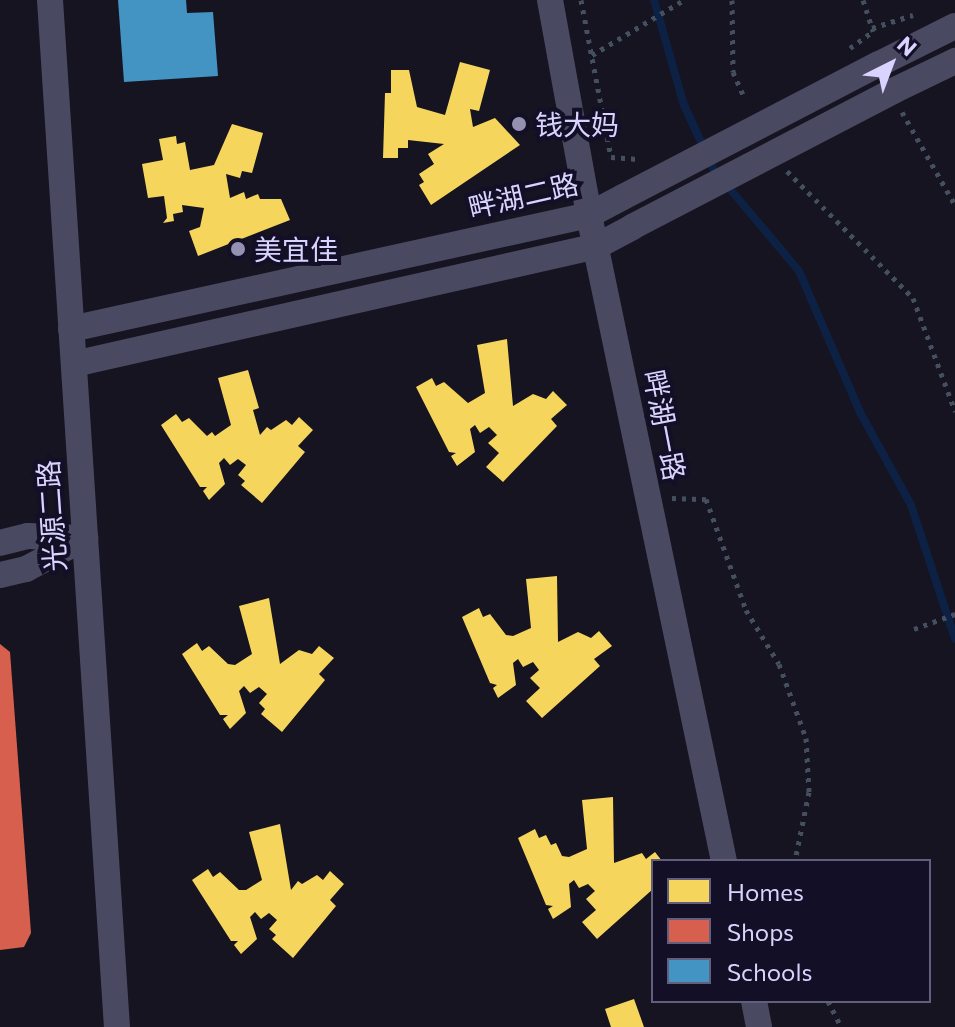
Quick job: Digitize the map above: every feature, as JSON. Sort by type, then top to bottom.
[{"type":"street","name":"光源二路","points":[[50,0],[117,1027]]},
{"type":"street","name":"畔湖一路","points":[[550,0],[589,215],[724,859]]},
{"type":"street","name":"畔湖二路","points":[[71,329],[589,215],[955,26]]},
{"type":"street","points":[[74,364],[597,246],[955,61]]},
{"type":"street","points":[[0,543],[28,536],[85,538]]},
{"type":"street","points":[[0,575],[26,569],[85,538]]},
{"type":"street","points":[[754,1003],[759,1027]]},
{"type":"path","points":[[581,0],[611,157],[654,161]]},
{"type":"path","points":[[591,55],[684,0]]},
{"type":"path","points":[[732,0],[733,72],[743,94]]},
{"type":"path","points":[[864,0],[873,31],[916,14]]},
{"type":"path","points":[[780,162],[913,298],[955,411]]},
{"type":"path","points":[[948,194],[955,205]]},
{"type":"path","points":[[647,498],[706,499],[746,610],[779,664],[806,738],[809,792],[795,859]]},
{"type":"path","points":[[914,629],[955,614]]},
{"type":"path","points":[[829,1003],[841,1027]]},
{"type":"building: Homes","points":[[460,62],[490,70],[479,111],[470,109],[473,127],[495,118],[520,145],[431,205],[419,185],[424,182],[419,174],[434,164],[428,154],[444,144],[408,140],[408,148],[398,148],[398,158],[383,158],[385,93],[391,93],[391,70],[409,70],[417,107],[445,115]]},
{"type":"building: Homes","points":[[232,124],[263,133],[252,173],[242,171],[240,178],[226,174],[230,198],[244,192],[246,199],[258,194],[260,199],[281,199],[290,220],[198,256],[189,231],[200,227],[204,208],[182,205],[183,212],[173,214],[174,221],[163,223],[167,218],[164,196],[148,198],[142,164],[163,160],[159,139],[176,136],[177,144],[185,142],[190,170],[214,165]]},
{"type":"building: Homes","points":[[507,339],[513,406],[533,394],[546,399],[553,391],[567,405],[551,419],[557,426],[503,482],[486,467],[499,453],[488,443],[497,435],[489,427],[480,433],[475,425],[470,429],[475,452],[457,466],[451,456],[456,453],[449,452],[416,387],[432,378],[436,386],[444,382],[468,403],[485,393],[477,345]]},
{"type":"building: Homes","points":[[248,370],[259,408],[253,410],[260,435],[267,427],[271,430],[286,420],[292,425],[299,417],[313,430],[298,446],[305,452],[262,503],[241,485],[245,481],[238,475],[246,465],[238,459],[230,465],[224,458],[219,463],[225,484],[209,500],[203,491],[207,487],[200,487],[161,425],[176,414],[182,422],[189,418],[207,436],[212,432],[215,436],[231,425],[218,378]]},
{"type":"building: Homes","points":[[557,576],[558,642],[578,632],[591,638],[599,631],[612,646],[594,659],[600,666],[542,718],[526,701],[540,688],[530,678],[539,670],[533,662],[523,667],[518,659],[513,663],[516,685],[498,698],[493,688],[497,685],[490,683],[462,617],[479,608],[483,617],[490,614],[506,635],[513,636],[531,628],[526,579]]},
{"type":"building: Homes","points":[[269,598],[280,664],[299,650],[312,654],[319,646],[334,658],[319,674],[325,680],[282,732],[261,714],[265,709],[259,703],[267,694],[259,687],[250,693],[244,686],[239,691],[246,713],[230,729],[223,719],[228,715],[220,715],[182,654],[197,643],[202,651],[209,646],[228,664],[235,665],[252,654],[239,606]]},
{"type":"building: Homes","points":[[613,797],[614,863],[642,853],[646,859],[655,852],[660,859],[651,859],[651,891],[597,939],[582,922],[596,910],[586,899],[595,891],[588,884],[579,888],[574,880],[569,884],[571,907],[553,919],[548,909],[553,906],[546,905],[518,838],[535,829],[539,838],[546,835],[551,845],[556,843],[562,856],[569,857],[587,849],[582,800]]},
{"type":"building: Homes","points":[[280,824],[291,890],[298,881],[302,884],[317,875],[323,880],[330,871],[344,884],[330,900],[336,906],[293,958],[272,939],[276,935],[269,929],[277,920],[269,913],[261,919],[255,912],[250,917],[257,939],[241,954],[234,945],[238,941],[231,941],[192,880],[208,869],[213,877],[220,872],[239,890],[246,890],[262,880],[249,832]]},
{"type":"building: Homes","points":[[634,999],[644,1027],[611,1027],[605,1009]]},
{"type":"building: Shops","points":[[0,644],[10,652],[31,933],[24,947],[0,950]]},
{"type":"building: Schools","points":[[118,0],[186,0],[187,13],[213,12],[218,76],[124,82]]},
{"type":"waterway","points":[[654,0],[684,105],[714,170],[799,271],[861,414],[911,505],[955,639]]},
{"type":"place","name":"钱大妈","points":[[519,124]]},
{"type":"place","name":"美宜佳","points":[[238,249]]}]
